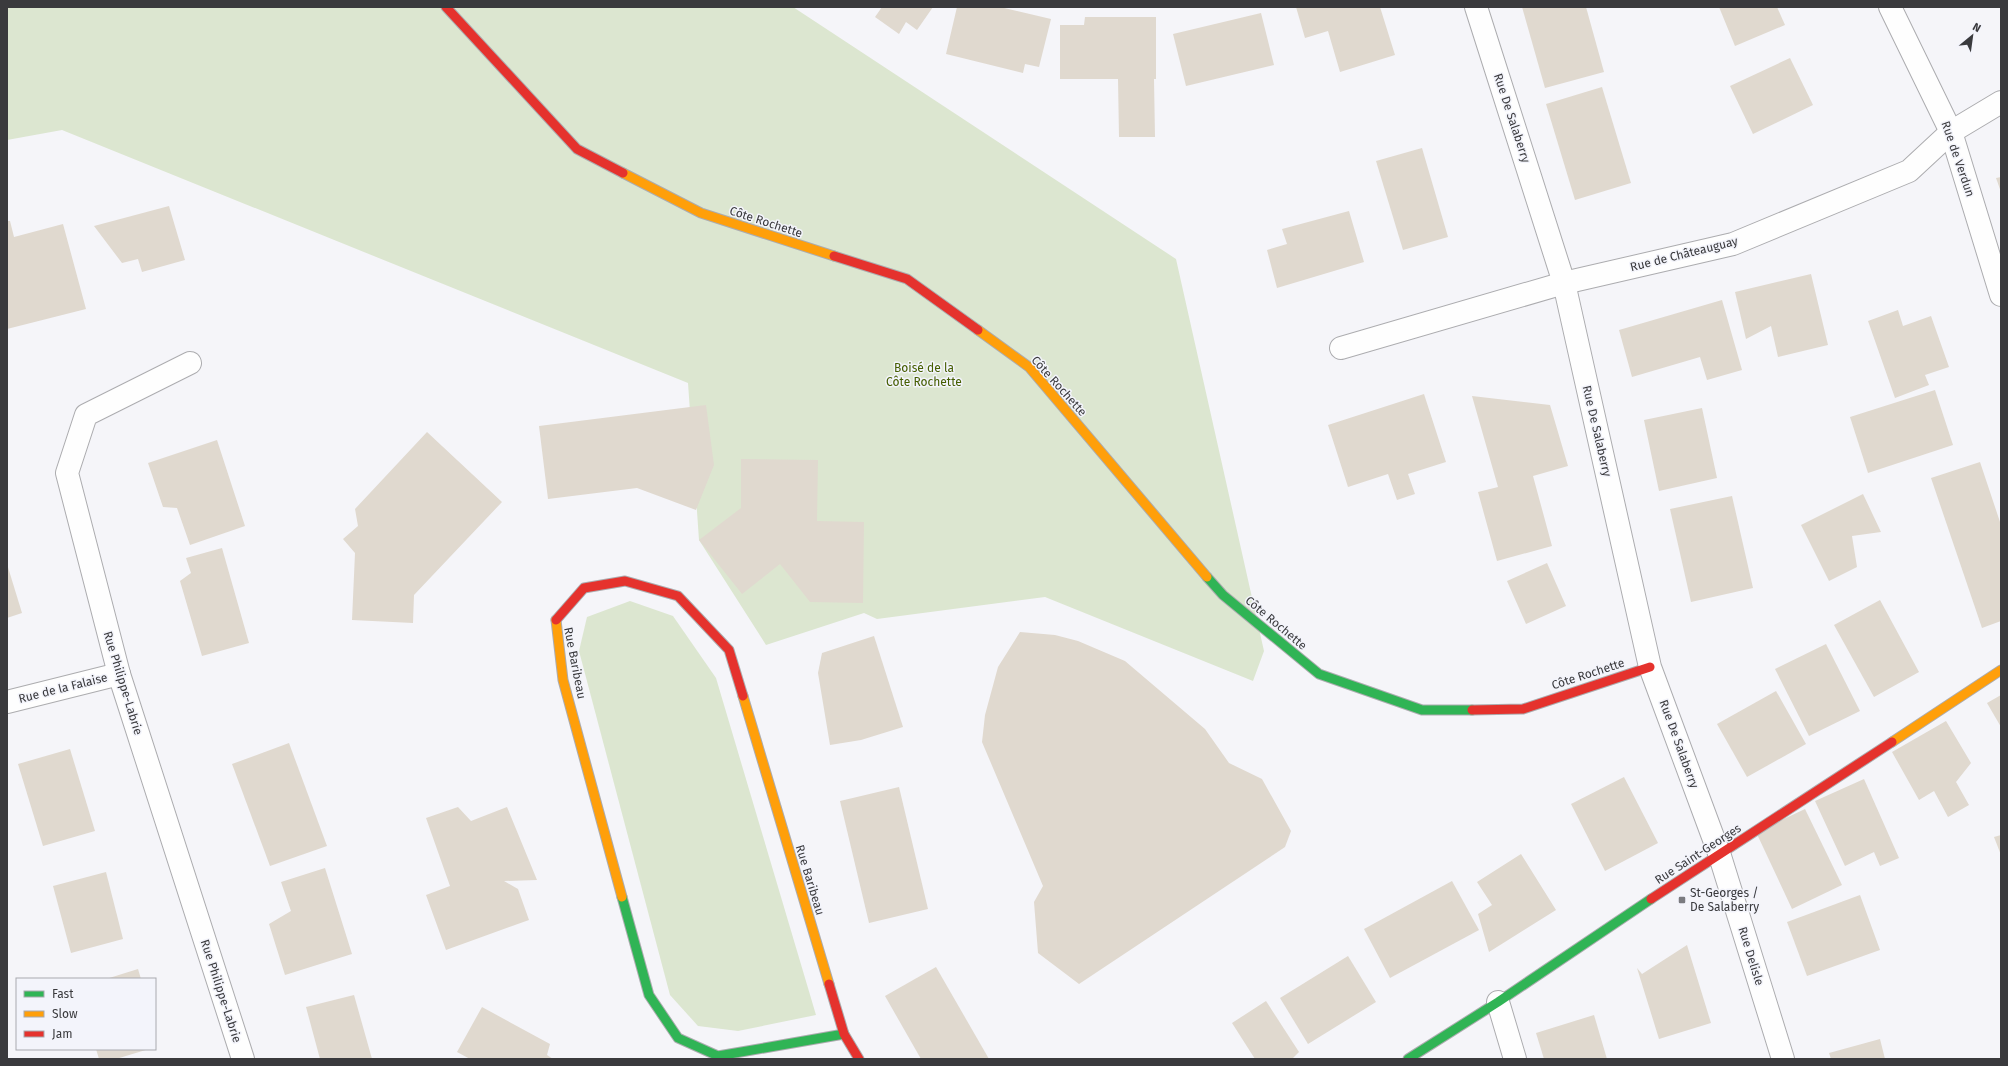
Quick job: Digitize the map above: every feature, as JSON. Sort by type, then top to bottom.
[{"type":"street","name":"Côte Rochette","points":[[446,7],[577,149],[701,213],[907,279],[1029,367],[1223,595],[1319,674],[1422,710],[1523,709],[1650,667]]},
{"type":"street","name":"Rue De Salaberry","points":[[1476,7],[1564,283],[1650,667],[1719,853]]},
{"type":"street","name":"Rue de Verdun","points":[[1890,7],[1951,132],[2001,295]]},
{"type":"street","name":"Rue de Châteauguay","points":[[1341,348],[1564,283],[1733,244],[1909,171],[1951,132],[2001,102]]},
{"type":"street","name":"Rue Philippe-Labrie","points":[[190,363],[86,415],[66,473],[119,674],[243,1059]]},
{"type":"street","name":"Rue Baribeau","points":[[844,1034],[718,1056],[678,1038],[649,995],[564,680],[555,621],[584,588],[625,581],[678,596],[729,650],[844,1034],[859,1059]]},
{"type":"street","name":"Rue Saint-Georges","points":[[1408,1059],[1498,1002],[1719,853],[1756,832],[2001,670]]},
{"type":"street","name":"Rue de la Falaise","points":[[7,702],[119,674]]},
{"type":"street","name":"Rue Delisle","points":[[1719,853],[1783,1059]]},
{"type":"street","points":[[1498,1002],[1515,1059]]},
{"type":"green space","name":"Boisé de la Côte Rochette","points":[[7,7],[793,7],[1176,259],[1264,651],[1253,681],[1045,597],[877,619],[864,613],[766,645],[699,540],[688,383],[62,130],[7,140]]},
{"type":"green space","points":[[630,601],[673,616],[716,678],[816,1015],[738,1031],[698,1026],[670,995],[579,651],[587,617]]},
{"type":"building","points":[[882,7],[933,7],[917,30],[906,22],[899,34],[875,17]]},
{"type":"building","points":[[957,7],[1000,7],[1051,19],[1039,67],[1025,64],[1023,73],[946,54]]},
{"type":"building","points":[[1296,7],[1380,7],[1395,55],[1340,72],[1328,31],[1305,38]]},
{"type":"building","points":[[1522,7],[1586,7],[1604,72],[1545,88]]},
{"type":"building","points":[[1719,7],[1777,7],[1785,25],[1735,46]]},
{"type":"building","points":[[1261,13],[1274,65],[1186,86],[1173,34]]},
{"type":"building","points":[[1085,17],[1156,17],[1156,79],[1154,79],[1155,137],[1119,137],[1118,79],[1060,79],[1060,25],[1084,25]]},
{"type":"building","points":[[1790,58],[1813,105],[1753,134],[1730,86]]},
{"type":"building","points":[[1602,87],[1631,183],[1575,200],[1546,104]]},
{"type":"building","points":[[1422,148],[1448,237],[1403,250],[1376,161]]},
{"type":"building","points":[[2001,177],[2001,192],[1996,178]]},
{"type":"building","points":[[169,206],[185,260],[142,272],[138,259],[122,263],[94,226]]},
{"type":"building","points":[[1349,211],[1364,262],[1277,288],[1267,250],[1287,244],[1282,229]]},
{"type":"building","points":[[7,221],[10,221],[14,237],[63,224],[86,309],[7,329]]},
{"type":"building","points":[[1811,274],[1828,345],[1778,357],[1771,326],[1746,339],[1735,292]]},
{"type":"building","points":[[1722,300],[1742,370],[1707,380],[1700,357],[1632,377],[1619,330]]},
{"type":"building","points":[[1898,310],[1903,326],[1931,316],[1949,367],[1925,375],[1929,385],[1895,398],[1868,321]]},
{"type":"building","points":[[1935,390],[1953,445],[1868,473],[1850,417]]},
{"type":"building","points":[[1424,394],[1446,462],[1408,474],[1415,494],[1397,500],[1388,474],[1348,487],[1328,425]]},
{"type":"building","points":[[1472,396],[1550,405],[1568,466],[1533,476],[1552,546],[1497,561],[1478,492],[1498,487]]},
{"type":"building","points":[[706,405],[714,465],[696,510],[637,488],[548,499],[539,426]]},
{"type":"building","points":[[1702,408],[1717,478],[1659,491],[1644,420]]},
{"type":"building","points":[[427,432],[502,502],[414,595],[413,623],[352,620],[355,553],[343,539],[358,526],[355,509]]},
{"type":"building","points":[[217,440],[245,526],[190,545],[177,508],[163,507],[148,463]]},
{"type":"building","points":[[741,459],[818,460],[817,521],[864,522],[863,603],[810,602],[780,564],[742,594],[699,540],[741,508]]},
{"type":"building","points":[[1980,462],[2001,525],[2001,621],[1982,628],[1931,478]]},
{"type":"building","points":[[1863,494],[1881,532],[1852,536],[1857,567],[1829,581],[1801,525]]},
{"type":"building","points":[[1732,496],[1753,588],[1691,602],[1670,509]]},
{"type":"building","points":[[222,548],[249,643],[202,656],[180,581],[191,573],[186,558]]},
{"type":"building","points":[[1547,563],[1566,606],[1526,624],[1507,581]]},
{"type":"building","points":[[7,564],[22,613],[7,618]]},
{"type":"building","points":[[1880,600],[1919,672],[1874,697],[1834,625]]},
{"type":"building","points":[[1020,632],[1055,635],[1078,641],[1125,661],[1205,729],[1229,763],[1262,779],[1291,831],[1285,847],[1079,984],[1038,953],[1034,902],[1043,886],[982,742],[985,715],[998,667]]},
{"type":"building","points":[[874,636],[903,727],[861,740],[830,745],[818,673],[822,653]]},
{"type":"building","points":[[1826,644],[1860,711],[1809,736],[1775,669]]},
{"type":"building","points":[[1776,691],[1806,744],[1747,777],[1717,724]]},
{"type":"building","points":[[2001,695],[2001,727],[1987,703]]},
{"type":"building","points":[[1946,721],[1971,763],[1956,782],[1969,805],[1948,817],[1934,791],[1919,800],[1892,752]]},
{"type":"building","points":[[289,743],[327,846],[270,866],[232,764]]},
{"type":"building","points":[[70,749],[95,831],[43,846],[18,764]]},
{"type":"building","points":[[1624,777],[1658,843],[1605,871],[1571,804]]},
{"type":"building","points":[[1864,779],[1899,858],[1880,866],[1874,852],[1845,866],[1815,801]]},
{"type":"building","points":[[899,787],[928,909],[869,923],[840,801]]},
{"type":"building","points":[[458,807],[471,821],[507,807],[537,880],[504,881],[518,889],[529,920],[446,950],[426,895],[450,886],[426,818]]},
{"type":"building","points":[[1805,809],[1842,885],[1792,909],[1756,832]]},
{"type":"building","points":[[2001,835],[2001,855],[1994,837]]},
{"type":"building","points":[[1521,854],[1556,910],[1489,952],[1478,914],[1492,905],[1477,882]]},
{"type":"building","points":[[325,868],[352,954],[285,975],[269,924],[291,911],[281,882]]},
{"type":"building","points":[[106,872],[123,939],[71,953],[53,886]]},
{"type":"building","points":[[1452,881],[1479,930],[1390,978],[1364,929]]},
{"type":"building","points":[[1860,895],[1880,950],[1807,976],[1787,922]]},
{"type":"building","points":[[1687,945],[1711,1023],[1659,1039],[1637,968],[1642,974]]},
{"type":"building","points":[[1348,956],[1376,1002],[1308,1044],[1280,998]]},
{"type":"building","points":[[936,967],[989,1059],[921,1059],[885,996]]},
{"type":"building","points":[[138,969],[141,978],[109,978]]},
{"type":"building","points":[[354,995],[372,1059],[320,1059],[306,1007]]},
{"type":"building","points":[[1266,1001],[1299,1052],[1292,1059],[1255,1059],[1232,1023]]},
{"type":"building","points":[[482,1007],[550,1044],[547,1055],[553,1059],[470,1059],[457,1052]]},
{"type":"building","points":[[1594,1015],[1607,1059],[1544,1059],[1536,1033]]},
{"type":"building","points":[[1880,1039],[1885,1059],[1831,1059],[1829,1053]]},
{"type":"building","points":[[96,1050],[146,1050],[116,1059],[99,1059]]},
{"type":"traffic: fast","points":[[1207,577],[1223,595],[1319,674],[1422,710],[1472,710]]},
{"type":"traffic: fast","points":[[622,897],[649,995],[678,1038],[718,1056],[844,1034]]},
{"type":"traffic: fast","points":[[1408,1059],[1498,1002],[1651,899]]},
{"type":"traffic: slow","points":[[623,173],[701,213],[834,256]]},
{"type":"traffic: slow","points":[[978,330],[1029,367],[1207,577]]},
{"type":"traffic: slow","points":[[556,620],[563,680],[622,897]]},
{"type":"traffic: slow","points":[[1892,742],[2001,670]]},
{"type":"traffic: slow","points":[[743,696],[829,984]]},
{"type":"traffic: jam","points":[[446,7],[577,149],[623,173]]},
{"type":"traffic: jam","points":[[834,256],[907,279],[978,330]]},
{"type":"traffic: jam","points":[[556,620],[584,588],[625,581],[678,596],[729,650],[743,696]]},
{"type":"traffic: jam","points":[[1472,710],[1523,709],[1650,667]]},
{"type":"traffic: jam","points":[[1651,899],[1892,742]]},
{"type":"traffic: jam","points":[[829,984],[844,1034],[859,1059]]},
{"type":"place","name":"St-Georges / De Salaberry","points":[[1682,900]]}]
